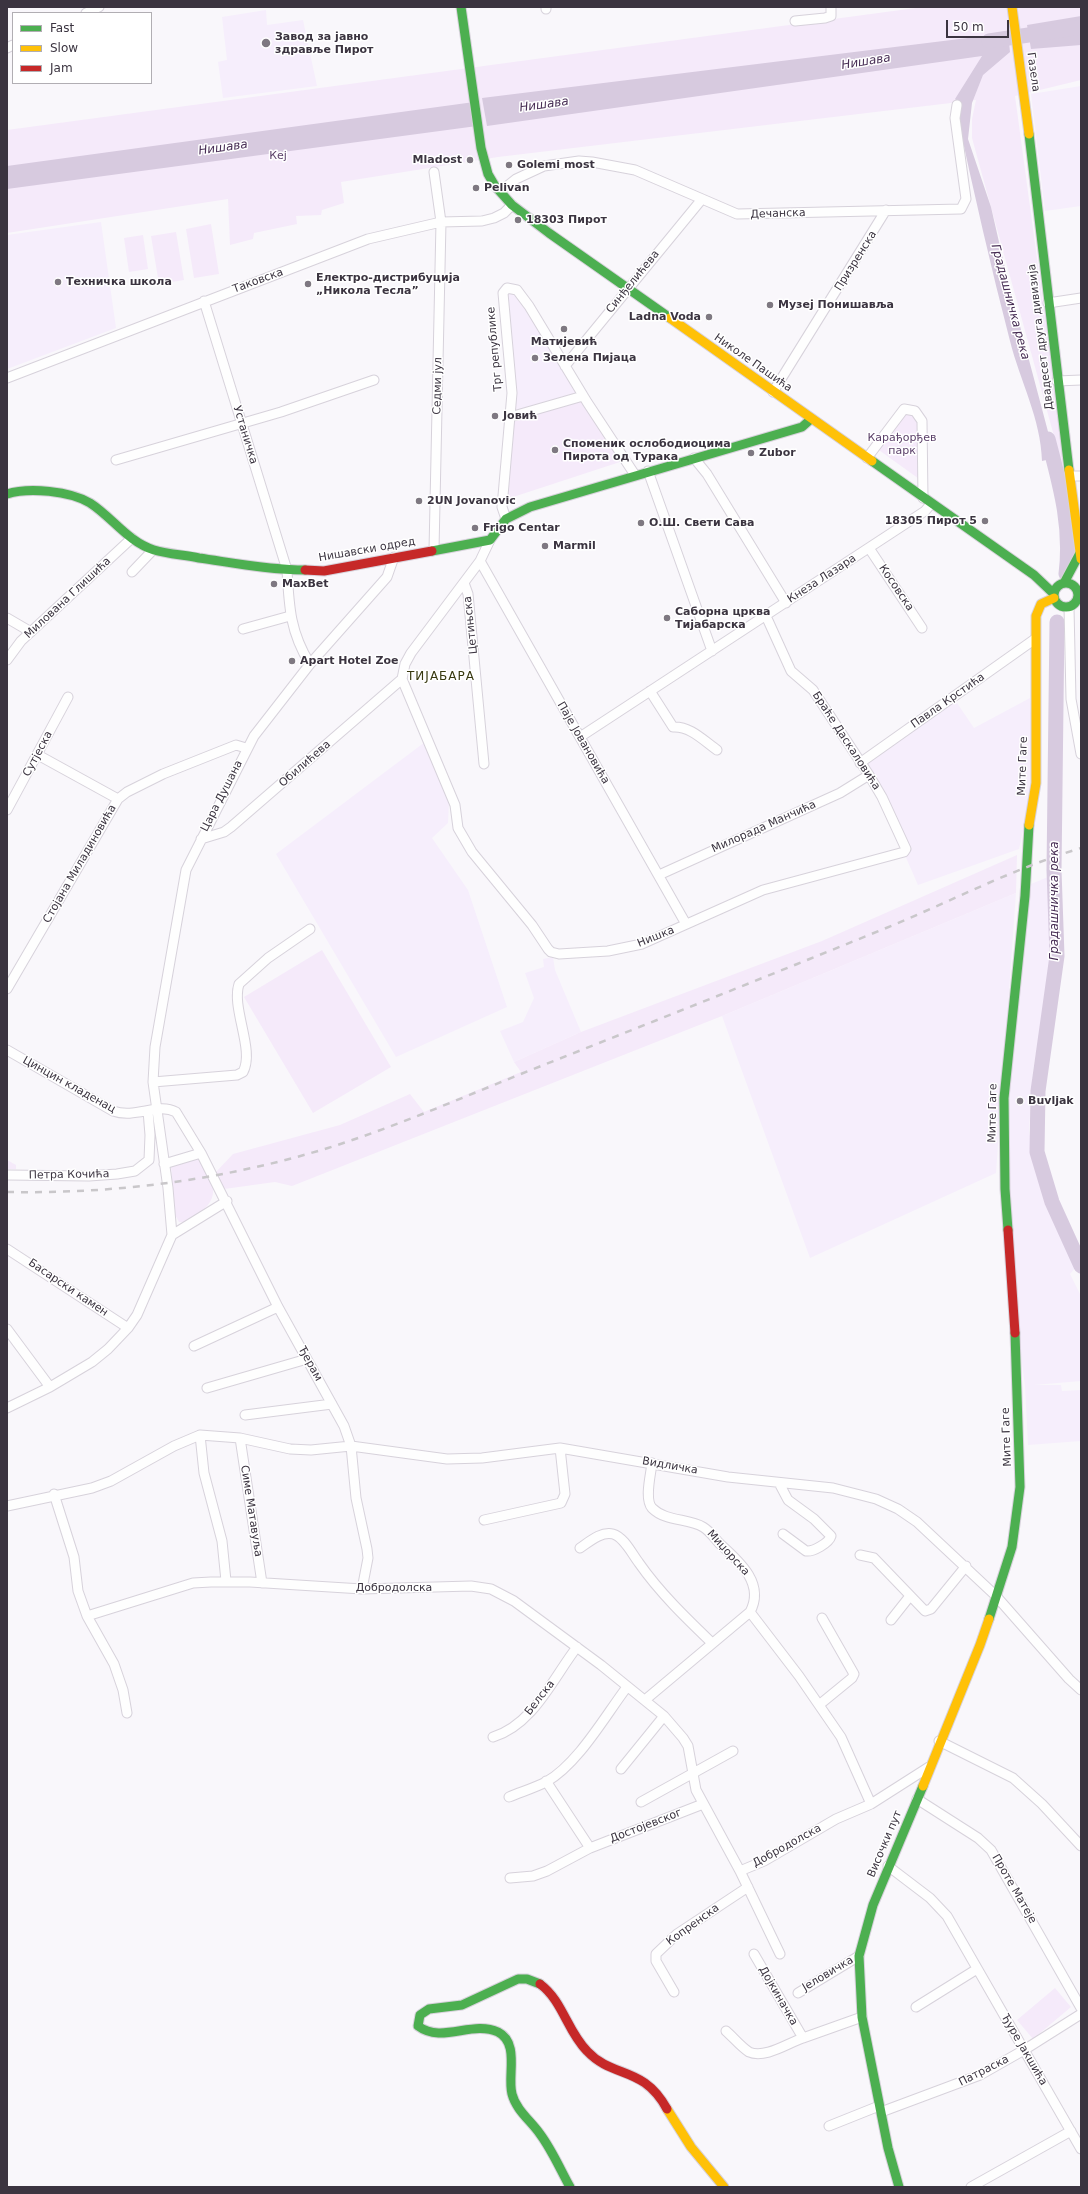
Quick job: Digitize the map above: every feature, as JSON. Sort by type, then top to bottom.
[{"type":"main road","name":"Николе Пашића","points":[[462,7],[470,82],[481,148],[492,181],[512,205],[1039,581],[1054,596],[1068,606]]},
{"type":"main road","name":"Газела","points":[[1012,7],[1027,117]]},
{"type":"main road","name":"Двадесет друга дивизија","points":[[1027,117],[1040,217],[1048,302],[1081,556],[1054,596]]},
{"type":"main road","points":[[490,540],[506,519],[530,507],[648,471],[802,427],[811,419]]},
{"type":"main road","name":"Нишавски одред","points":[[9,491],[45,491],[75,497],[102,512],[132,538],[153,550],[238,564],[287,570],[324,571],[490,540]]},
{"type":"main road","name":"Николе Пашића","points":[[1039,581],[1044,578],[1062,584],[1072,584],[1079,595]]},
{"type":"main road","points":[[1036,628],[1047,612],[1068,606],[1079,595],[1081,580]]},
{"type":"main road","points":[[1039,581],[1044,602],[1054,596]]},
{"type":"main road","name":"Мите Гаге","points":[[996,1596],[1012,1547],[1020,1487],[1014,1316],[1005,1189],[1004,1112],[1006,1068],[1025,896],[1028,831],[1036,783],[1035,639],[1037,611],[1044,602]]},
{"type":"main road","points":[[1068,606],[1080,611]]},
{"type":"main road","name":"Височки пут","points":[[899,2187],[892,2165],[862,2016],[859,1956],[873,1905],[917,1799],[939,1741],[980,1645],[996,1596]]},
{"type":"main road","points":[[570,2187],[550,2149],[518,2108],[512,2094],[510,2081],[509,2047],[502,2034],[492,2029],[429,2033],[418,2026],[418,2018],[420,2014],[430,2009],[470,2004],[516,1980],[525,1979],[539,1983],[556,1999],[579,2043],[587,2052],[604,2064],[639,2078],[655,2091],[695,2152],[724,2187]]},
{"type":"street","points":[[88,12],[99,7]]},
{"type":"street","points":[[795,21],[831,16],[831,7]]},
{"type":"street","name":"Дечанска","points":[[506,187],[516,179],[544,166],[580,161],[635,170],[737,214],[749,215],[886,210],[950,211],[961,209],[966,199],[955,118],[957,105]]},
{"type":"street","name":"Седми јул","points":[[434,172],[441,222],[434,550]]},
{"type":"street","name":"Синђелићева","points":[[565,366],[702,199]]},
{"type":"street","name":"Таковска","points":[[7,378],[368,239],[441,222],[482,221],[494,218],[504,213],[512,205]]},
{"type":"street","name":"Призренска","points":[[773,392],[886,210]]},
{"type":"street","name":"Трг републике","points":[[506,519],[502,507],[510,417],[511,378],[503,293],[507,288],[517,290],[530,306],[583,396],[635,475]]},
{"type":"street","points":[[1048,302],[1081,298]]},
{"type":"street","name":"Устаничка","points":[[204,301],[287,570],[290,616],[294,632],[310,664]]},
{"type":"street","points":[[116,460],[241,424],[374,380]]},
{"type":"street","points":[[1058,381],[1081,380]]},
{"type":"street","points":[[510,417],[583,396]]},
{"type":"street","points":[[867,458],[904,409],[915,411],[922,421],[923,498]]},
{"type":"street","points":[[694,458],[707,474],[786,603]]},
{"type":"street","points":[[648,471],[712,651]]},
{"type":"street","points":[[1071,476],[1081,476]]},
{"type":"street","name":"Кнеза Лазара","points":[[580,737],[869,548],[925,510],[931,504]]},
{"type":"street","name":"Милована Глишића","points":[[7,660],[31,632],[132,538]]},
{"type":"street","points":[[402,679],[405,664],[410,653],[480,561],[490,540]]},
{"type":"street","name":"Косовска","points":[[869,548],[922,628]]},
{"type":"street","points":[[132,572],[153,550]]},
{"type":"street","name":"Цара Душана","points":[[152,1110],[155,1047],[186,870],[246,748],[270,713],[310,664],[386,577],[394,557]]},
{"type":"street","name":"Паје Јовановића","points":[[480,561],[686,924]]},
{"type":"street","name":"Цетињска","points":[[464,583],[468,594],[484,764]]},
{"type":"street","points":[[1068,606],[1071,699],[1081,754]]},
{"type":"street","points":[[242,630],[290,616]]},
{"type":"street","name":"Браће Даскаловића","points":[[766,616],[791,671],[813,690],[882,797],[906,845],[904,852]]},
{"type":"street","points":[[7,618],[31,632]]},
{"type":"street","name":"Павла Крстића","points":[[860,763],[1035,639]]},
{"type":"street","name":"Нишка","points":[[402,679],[455,805],[458,828],[472,852],[529,920],[551,952],[577,954],[616,950],[642,944],[763,890],[904,852]]},
{"type":"street","name":"Обилићева","points":[[201,838],[224,832],[231,827],[402,679]]},
{"type":"street","points":[[650,691],[673,726],[683,726],[717,750]]},
{"type":"street","name":"Сутјеска","points":[[7,810],[68,697]]},
{"type":"street","name":"Стојана Миладиновића","points":[[7,990],[118,799],[142,785],[197,760],[236,745],[246,748]]},
{"type":"street","points":[[38,755],[118,799]]},
{"type":"street","name":"Милорада Манчића","points":[[659,875],[840,793],[869,776]]},
{"type":"street","points":[[153,1082],[237,1075],[243,1072],[246,1062],[238,992],[239,984],[268,958],[310,929]]},
{"type":"street","name":"Цинцин кладенац","points":[[7,1050],[113,1111],[130,1114],[152,1110]]},
{"type":"street","points":[[164,1164],[201,1153],[176,1112],[169,1109],[152,1110],[164,1164],[172,1235]]},
{"type":"street","name":"Петра Кочића","points":[[7,1175],[89,1176],[136,1171],[149,1160],[152,1110]]},
{"type":"street","name":"Ђерам","points":[[201,1153],[227,1202],[278,1307],[344,1426],[351,1446],[352,1476],[368,1554],[362,1589]]},
{"type":"street","points":[[7,1408],[50,1387],[92,1362],[128,1328],[147,1294],[163,1252],[172,1235],[227,1202]]},
{"type":"street","name":"Басарски камен","points":[[7,1249],[128,1328]]},
{"type":"street","points":[[194,1346],[278,1307]]},
{"type":"street","points":[[7,1329],[50,1387]]},
{"type":"street","points":[[207,1388],[306,1359]]},
{"type":"street","points":[[245,1415],[332,1404]]},
{"type":"street","points":[[7,1506],[54,1494],[92,1488],[111,1481],[174,1446],[200,1435],[204,1473],[222,1542],[226,1582]]},
{"type":"street","name":"Видличка","points":[[200,1435],[240,1438],[297,1449],[312,1450],[351,1446],[447,1459],[482,1458],[560,1448],[728,1477],[833,1488],[860,1494],[888,1504],[917,1522],[966,1566],[996,1596],[1068,1679],[1081,1690]]},
{"type":"street","name":"Симе Матавуља","points":[[240,1438],[262,1583]]},
{"type":"street","points":[[484,1520],[561,1502],[564,1494],[560,1448]]},
{"type":"street","name":"Миџорска","points":[[652,1463],[649,1501],[652,1508],[664,1515],[704,1527],[734,1556],[744,1568],[754,1589],[754,1604],[750,1612]]},
{"type":"street","points":[[780,1483],[788,1500],[814,1520],[831,1536],[829,1541],[810,1552],[806,1552],[783,1534]]},
{"type":"street","points":[[54,1494],[71,1545],[78,1591],[87,1616],[114,1664],[127,1713]]},
{"type":"street","points":[[580,1548],[606,1533],[613,1534],[622,1539],[642,1568],[670,1602],[712,1643]]},
{"type":"street","points":[[860,1555],[874,1558],[924,1610],[929,1610],[966,1566]]},
{"type":"street","name":"Добродолска","points":[[87,1616],[193,1583],[262,1583],[362,1589],[472,1586],[491,1589],[514,1601],[577,1647],[664,1716],[684,1738],[688,1746],[696,1790],[740,1871],[779,1852],[836,1819],[871,1804],[929,1767]]},
{"type":"street","points":[[891,1620],[910,1596]]},
{"type":"street","points":[[645,1700],[750,1612],[818,1704],[840,1737],[871,1804]]},
{"type":"street","points":[[818,1704],[852,1678],[854,1674],[822,1618]]},
{"type":"street","name":"Белска","points":[[493,1737],[508,1731],[533,1709],[577,1647]]},
{"type":"street","points":[[509,1797],[546,1781],[574,1757],[627,1687]]},
{"type":"street","points":[[621,1769],[664,1716]]},
{"type":"street","points":[[939,1741],[1013,1778],[1042,1804],[1081,1846]]},
{"type":"street","points":[[641,1802],[733,1751]]},
{"type":"street","points":[[546,1781],[590,1848]]},
{"type":"street","name":"Проте Матеје","points":[[917,1799],[978,1838],[991,1850],[1081,2008]]},
{"type":"street","name":"Достојевског","points":[[510,1878],[532,1876],[547,1871],[590,1848],[703,1804]]},
{"type":"street","name":"Ђуре Јакшића","points":[[888,1866],[930,1898],[943,1911],[1081,2149]]},
{"type":"street","points":[[740,1871],[780,1954]]},
{"type":"street","name":"Копренска","points":[[674,1992],[656,1961],[658,1952],[677,1934],[748,1887]]},
{"type":"street","name":"Дојкиначка","points":[[754,1954],[803,2038]]},
{"type":"street","name":"Јеловичка","points":[[798,1993],[859,1956]]},
{"type":"street","points":[[916,2007],[978,1969]]},
{"type":"street","name":"Патраска","points":[[830,2126],[966,2081],[1024,2050],[1081,2014]]},
{"type":"street","name":"Дојкиначка","points":[[726,2031],[746,2050],[757,2054],[764,2053],[862,2016]]},
{"type":"street","points":[[971,2187],[1071,2131]]},
{"type":"shaded area","name":"Завод за јавно здравље Пирот","points":[[266,10],[267,25],[303,20],[317,86],[223,98],[218,62],[227,60],[222,17]]},
{"type":"shaded area","points":[[1081,86],[1081,206],[1045,211],[1031,94]]},
{"type":"shaded area","name":"Техничка школа","points":[[101,222],[116,328],[7,369],[7,235]]},
{"type":"shaded area","name":"Зелена Пијаца","points":[[507,290],[518,293],[587,399],[512,418]]},
{"type":"shaded area","points":[[1030,698],[1035,776],[1019,849],[918,885],[865,764],[955,700],[974,728]]},
{"type":"shaded area","points":[[425,742],[449,802],[448,823],[432,838],[468,890],[507,1007],[396,1057],[276,854]]},
{"type":"shaded area","points":[[1048,877],[1052,944],[1049,979],[1033,1071],[1029,1130],[1036,1171],[1056,1224],[1077,1266],[1070,1274],[1081,1296],[1081,1381],[1034,1385],[1061,1385],[1062,1391],[1081,1390],[1081,1441],[1028,1445],[1025,1386],[1011,1277],[1005,1160],[1018,975],[1031,884]]},
{"type":"shaded area","points":[[1016,893],[996,1173],[810,1258],[722,1016]]},
{"type":"shaded area","points":[[553,957],[555,970],[581,1032],[514,1062],[500,1031],[523,1022],[534,998],[525,973],[544,967],[543,959]]},
{"type":"green space","name":"Кеј","points":[[923,7],[1081,7],[1081,80],[1015,96],[1068,487],[972,138],[972,119],[976,100],[498,157],[341,182],[344,203],[322,210],[321,215],[296,216],[297,224],[254,233],[253,239],[230,245],[228,199],[7,233],[7,130]]},
{"type":"green space","points":[[211,224],[219,274],[194,278],[186,229]]},
{"type":"green space","points":[[176,232],[184,280],[159,284],[151,236]]},
{"type":"green space","points":[[143,235],[148,269],[129,272],[124,238]]},
{"type":"green space","points":[[587,399],[626,460],[504,500],[512,418]]},
{"type":"green space","name":"Карађорђев парк","points":[[904,410],[919,417],[922,481],[876,448]]},
{"type":"green space","points":[[1017,855],[1016,893],[722,1016],[292,1186],[275,1182],[224,1189],[216,1172],[233,1154],[340,1125],[410,1094],[424,1112],[521,1072],[514,1062],[581,1032],[822,941]]},
{"type":"green space","points":[[322,950],[391,1067],[313,1113],[244,997]]},
{"type":"green space","points":[[197,1156],[208,1172],[213,1187],[213,1195],[205,1208],[188,1220],[179,1222],[174,1213],[171,1165]]},
{"type":"green space","points":[[7,1160],[16,1165],[16,1169],[7,1169]]},
{"type":"green space","points":[[1055,1988],[1071,2007],[1033,2039],[1017,2020]]},
{"type":"water","points":[[1081,16],[1081,45],[1031,49],[1027,25]]},
{"type":"water","points":[[1008,33],[1010,52],[983,75],[972,103],[968,139],[991,207],[1007,277],[1055,458],[1042,461],[1038,430],[1014,356],[989,258],[958,119],[960,104],[955,99],[982,56],[487,126],[482,98]]},
{"type":"water","points":[[474,102],[477,126],[7,189],[7,166]]},
{"type":"waterway","name":"Нишава","points":[[989,41],[1081,27]]},
{"type":"waterway","name":"Градашничка река","points":[[1048,439],[1064,506],[1067,539],[1066,574]]},
{"type":"waterway","name":"Градашничка река","points":[[1057,622],[1054,870],[1057,956],[1038,1091],[1037,1152],[1052,1202],[1081,1266]]},
{"type":"railway","points":[[7,1192],[88,1190],[169,1183],[249,1169],[328,1148],[435,1109],[896,924],[1034,864],[1081,848]]},
{"type":"traffic: fast","points":[[461,7],[481,148],[488,174],[495,186],[512,205],[549,233],[670,318]]},
{"type":"traffic: fast","points":[[1029,134],[1069,470]]},
{"type":"traffic: fast","points":[[432,551],[490,540],[506,519],[530,507],[802,427],[811,419]]},
{"type":"traffic: fast","points":[[872,461],[1034,575],[1054,594]]},
{"type":"traffic: fast","points":[[7,494],[26,491],[49,491],[82,499],[98,509],[136,541],[154,550],[252,566],[305,570]]},
{"type":"traffic: fast","points":[[1064,583],[1080,553]]},
{"type":"traffic: fast","points":[[1066,583],[1075,586],[1078,595],[1075,604],[1066,607],[1057,604],[1054,595],[1057,586],[1066,583]]},
{"type":"traffic: fast","points":[[1008,1230],[1005,1189],[1004,1098],[1025,896],[1029,825]]},
{"type":"traffic: fast","points":[[989,1619],[1012,1547],[1020,1487],[1015,1333]]},
{"type":"traffic: fast","points":[[899,2187],[888,2148],[862,2017],[859,1956],[873,1905],[923,1786]]},
{"type":"traffic: fast","points":[[540,1984],[527,1979],[518,1979],[462,2005],[429,2009],[420,2015],[418,2026],[427,2031],[437,2033],[488,2029],[498,2032],[505,2037],[511,2052],[511,2087],[514,2100],[544,2140],[570,2187]]},
{"type":"traffic: slow","points":[[1012,7],[1029,134]]},
{"type":"traffic: slow","points":[[670,318],[872,461]]},
{"type":"traffic: slow","points":[[1069,470],[1081,559]]},
{"type":"traffic: slow","points":[[1029,825],[1036,783],[1036,616],[1041,604],[1054,598]]},
{"type":"traffic: slow","points":[[923,1786],[989,1619]]},
{"type":"traffic: slow","points":[[667,2109],[691,2147],[724,2187]]},
{"type":"traffic: jam","points":[[305,570],[324,571],[432,551]]},
{"type":"traffic: jam","points":[[1008,1230],[1015,1333]]},
{"type":"traffic: jam","points":[[540,1984],[548,1991],[560,2007],[574,2034],[587,2051],[607,2066],[628,2074],[648,2085],[658,2095],[667,2109]]},
{"type":"place","name":"Завод за јавно здравље Пирот","points":[[266,43]]},
{"type":"place","name":"Mladost","points":[[470,160]]},
{"type":"place","name":"Golemi most","points":[[509,165]]},
{"type":"place","name":"Pelivan","points":[[476,188]]},
{"type":"place","name":"18303 Пирот","points":[[518,220]]},
{"type":"place","name":"Техничка школа","points":[[58,282]]},
{"type":"place","name":"Електро-дистрибуција „Никола Тесла”","points":[[308,284]]},
{"type":"place","name":"Музеј Понишавља","points":[[770,305]]},
{"type":"place","name":"Ladna Voda","points":[[709,317]]},
{"type":"place","name":"Матијевић","points":[[564,329]]},
{"type":"place","name":"Зелена Пијаца","points":[[535,358]]},
{"type":"place","name":"Јовић","points":[[495,416]]},
{"type":"place","name":"Споменик ослободиоцима Пирота од Турака","points":[[555,450]]},
{"type":"place","name":"Zubor","points":[[751,453]]},
{"type":"place","name":"2UN Jovanovic","points":[[419,501]]},
{"type":"place","name":"18305 Пирот 5","points":[[985,521]]},
{"type":"place","name":"О.Ш. Свети Сава","points":[[641,523]]},
{"type":"place","name":"Frigo Centar","points":[[475,528]]},
{"type":"place","name":"Marmil","points":[[545,546]]},
{"type":"place","name":"MaxBet","points":[[274,584]]},
{"type":"place","name":"Саборна црква Тијабарска","points":[[667,618]]},
{"type":"place","name":"Apart Hotel Zoe","points":[[292,661]]},
{"type":"place","name":"Buvljak","points":[[1020,1101]]},
{"type":"district","name":"ТИЈАБАРА","points":[[441,677]]}]
